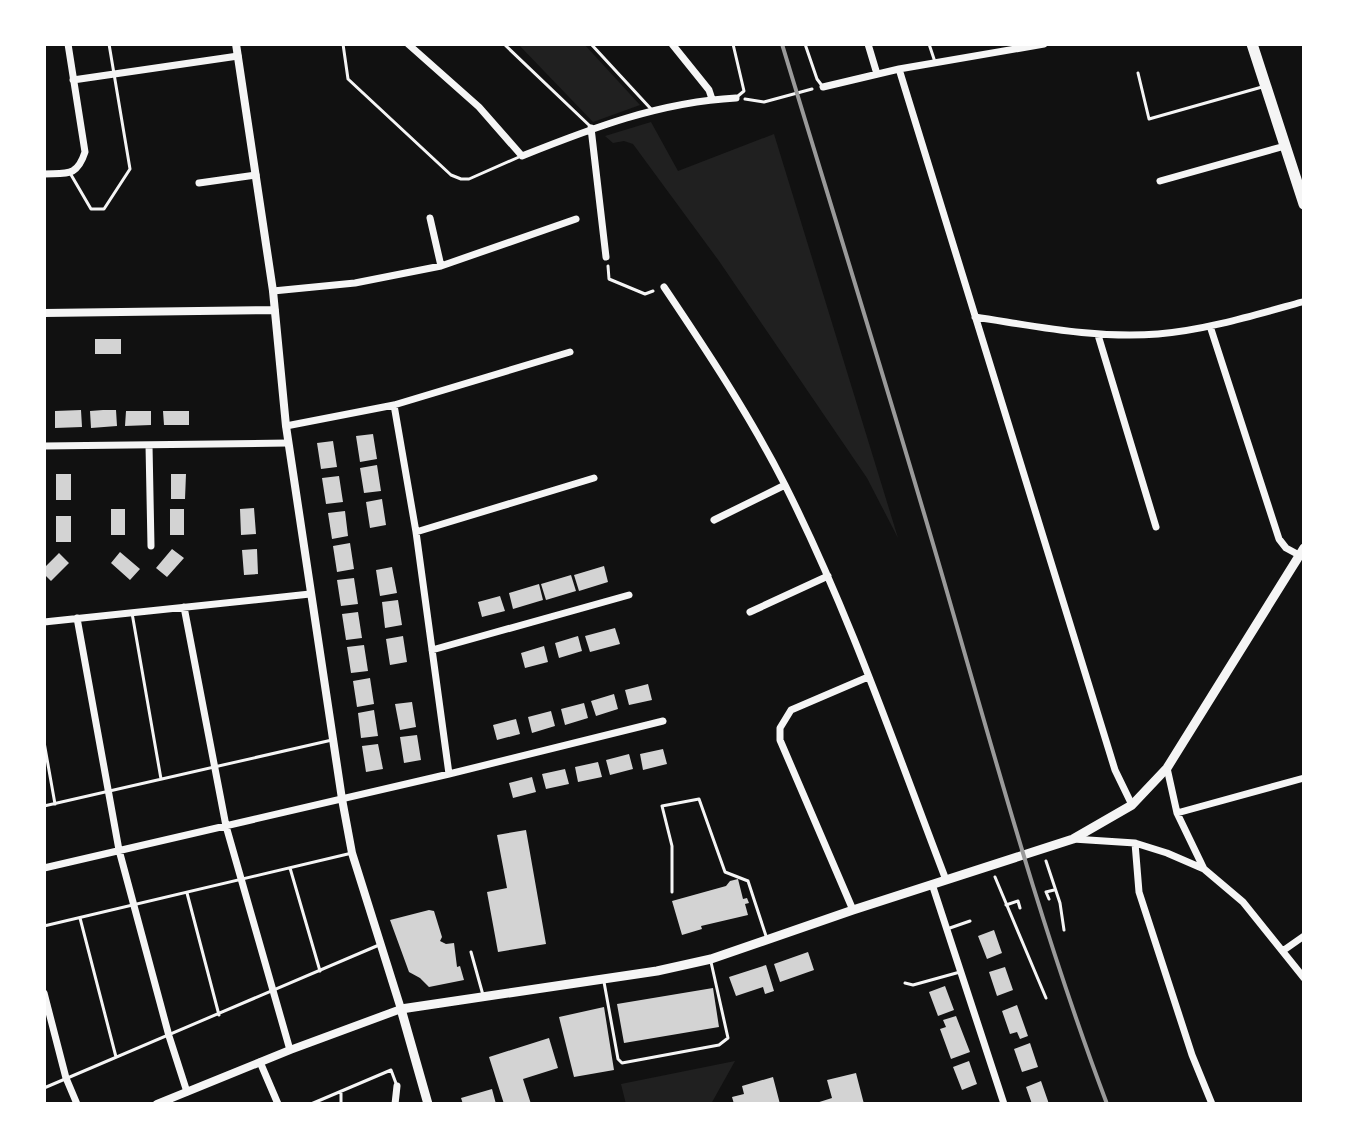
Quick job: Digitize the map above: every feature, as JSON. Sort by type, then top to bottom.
[{"type":"highway","points":[[1252,44],[1304,204]]},
{"type":"main road","points":[[428,1104],[401,1009],[603,979],[711,959],[1073,839],[1132,805],[1167,768],[1301,552]]},
{"type":"street","points":[[44,174],[70,173],[81,165],[85,152],[68,44]]},
{"type":"street","points":[[158,1104],[401,1009],[352,853],[342,799],[288,443],[273,291],[236,44]]},
{"type":"street","points":[[408,44],[479,107],[522,156],[591,128],[652,110],[712,99],[736,98]]},
{"type":"street","points":[[672,44],[709,90],[712,99]]},
{"type":"street","points":[[868,44],[877,74]]},
{"type":"street","points":[[981,44],[982,55]]},
{"type":"street","points":[[819,87],[935,62],[1044,44]]},
{"type":"street","points":[[73,80],[238,56]]},
{"type":"street","points":[[899,69],[1115,770],[1132,805]]},
{"type":"street","points":[[591,128],[606,257]]},
{"type":"street","points":[[1160,181],[1285,146]]},
{"type":"street","points":[[199,183],[256,175]]},
{"type":"street","points":[[430,218],[441,266]]},
{"type":"street","points":[[273,291],[355,283],[441,266],[576,219]]},
{"type":"street","points":[[605,242],[616,240]]},
{"type":"street","points":[[664,287],[724,378],[785,485],[828,576],[946,880]]},
{"type":"street","points":[[975,317],[1098,335],[1158,334],[1210,326],[1302,302]]},
{"type":"street","points":[[44,313],[275,310]]},
{"type":"street","points":[[1210,326],[1279,539],[1286,548],[1301,552]]},
{"type":"street","points":[[1098,335],[1156,527]]},
{"type":"street","points":[[286,426],[394,405],[570,352]]},
{"type":"street","points":[[394,405],[416,532],[449,774]]},
{"type":"street","points":[[44,446],[288,443]]},
{"type":"street","points":[[149,445],[151,546]]},
{"type":"street","points":[[416,532],[594,478]]},
{"type":"street","points":[[714,520],[785,485]]},
{"type":"street","points":[[750,612],[828,576]]},
{"type":"street","points":[[44,622],[310,594]]},
{"type":"street","points":[[432,650],[629,595]]},
{"type":"street","points":[[184,607],[226,826],[290,1050]]},
{"type":"street","points":[[77,618],[119,850],[187,1092]]},
{"type":"street","points":[[853,910],[780,740],[780,728],[791,710],[868,677]]},
{"type":"street","points":[[44,868],[663,721]]},
{"type":"street","points":[[1167,768],[1177,813],[1204,869]]},
{"type":"street","points":[[1177,813],[1304,778]]},
{"type":"street","points":[[1073,839],[1135,843],[1204,869],[1243,902],[1304,978]]},
{"type":"street","points":[[1135,843],[1139,892],[1192,1055],[1212,1104]]},
{"type":"street","points":[[932,884],[1004,1104]]},
{"type":"street","points":[[1284,950],[1304,936]]},
{"type":"street","points":[[44,993],[66,1078],[77,1104]]},
{"type":"street","points":[[260,1062],[278,1104]]},
{"type":"street","points":[[395,1104],[397,1086]]},
{"type":"lane","points":[[70,173],[91,209],[104,209],[130,169],[109,44]]},
{"type":"lane","points":[[343,44],[348,79],[451,175],[469,179],[522,156]]},
{"type":"lane","points":[[504,44],[591,128]]},
{"type":"lane","points":[[591,44],[652,110]]},
{"type":"lane","points":[[733,44],[744,91],[736,98]]},
{"type":"lane","points":[[805,44],[819,87]]},
{"type":"lane","points":[[929,44],[935,62]]},
{"type":"lane","points":[[1138,73],[1149,119],[1266,86]]},
{"type":"lane","points":[[132,613],[161,779]]},
{"type":"lane","points":[[44,806],[332,740]]},
{"type":"lane","points":[[44,742],[55,804]]},
{"type":"lane","points":[[672,892],[672,846],[662,806],[699,799],[725,872],[748,881],[767,939]]},
{"type":"lane","points":[[44,926],[352,853]]},
{"type":"lane","points":[[290,868],[320,971]]},
{"type":"lane","points":[[187,893],[219,1015]]},
{"type":"lane","points":[[80,918],[116,1058]]},
{"type":"lane","points":[[946,929],[970,921]]},
{"type":"lane","points":[[44,1088],[379,945]]},
{"type":"lane","points":[[471,952],[483,995]]},
{"type":"lane","points":[[603,979],[618,1059],[622,1063],[719,1045],[728,1038],[711,959]]},
{"type":"lane","points":[[905,983],[913,985],[960,972]]},
{"type":"lane","points":[[311,1104],[391,1070],[397,1086]]},
{"type":"lane","points":[[341,1091],[341,1104]]},
{"type":"path","points":[[736,98],[764,102],[819,87]]},
{"type":"path","points":[[606,257],[609,279],[645,294],[664,287]]},
{"type":"path","points":[[1040,850],[1055,889],[1064,930]]},
{"type":"path","points":[[993,865],[1006,905],[1046,998]]},
{"type":"path","points":[[1049,899],[1046,892],[1055,889]]},
{"type":"path","points":[[1006,905],[1018,901],[1020,908]]},
{"type":"shaded area","points":[[518,44],[584,44],[640,105],[593,122]]},
{"type":"shaded area","points":[[651,122],[678,171],[774,134],[898,538],[867,478],[719,261],[633,144],[624,141],[613,143],[605,136]]},
{"type":"shaded area","points":[[735,1061],[711,1104],[626,1104],[621,1084]]},
{"type":"building","points":[[95,339],[121,339],[121,354],[95,354]]},
{"type":"building","points":[[81,410],[82,427],[55,428],[55,411]]},
{"type":"building","points":[[116,410],[117,426],[91,428],[90,411]]},
{"type":"building","points":[[126,411],[151,411],[151,425],[125,426]]},
{"type":"building","points":[[163,411],[189,411],[189,425],[164,425]]},
{"type":"building","points":[[373,434],[377,459],[360,462],[356,436]]},
{"type":"building","points":[[333,441],[337,467],[321,469],[317,443]]},
{"type":"building","points":[[377,465],[381,491],[364,493],[360,468]]},
{"type":"building","points":[[56,474],[71,474],[71,500],[56,500]]},
{"type":"building","points":[[171,474],[186,474],[185,499],[171,499]]},
{"type":"building","points":[[339,476],[343,502],[326,504],[322,478]]},
{"type":"building","points":[[382,499],[386,525],[370,528],[366,502]]},
{"type":"building","points":[[254,508],[256,534],[241,535],[240,509]]},
{"type":"building","points":[[111,509],[125,509],[125,535],[111,535]]},
{"type":"building","points":[[170,509],[184,509],[184,535],[170,535]]},
{"type":"building","points":[[345,511],[348,536],[332,539],[328,513]]},
{"type":"building","points":[[56,516],[71,516],[71,542],[56,542]]},
{"type":"building","points":[[350,543],[354,569],[337,572],[333,546]]},
{"type":"building","points":[[172,549],[184,558],[167,577],[156,568]]},
{"type":"building","points":[[257,549],[258,574],[244,575],[242,550]]},
{"type":"building","points":[[120,552],[140,569],[130,580],[111,563]]},
{"type":"building","points":[[59,553],[69,563],[51,581],[44,574],[44,568]]},
{"type":"building","points":[[604,566],[608,582],[579,591],[574,575]]},
{"type":"building","points":[[392,567],[397,593],[380,596],[376,570]]},
{"type":"building","points":[[571,575],[576,591],[546,600],[541,584]]},
{"type":"building","points":[[354,578],[358,604],[341,606],[337,580]]},
{"type":"building","points":[[539,584],[543,600],[513,609],[509,593]]},
{"type":"building","points":[[500,596],[505,611],[482,617],[478,602]]},
{"type":"building","points":[[398,600],[402,625],[385,628],[382,602]]},
{"type":"building","points":[[358,612],[362,638],[346,640],[342,614]]},
{"type":"building","points":[[615,628],[620,644],[590,652],[585,636]]},
{"type":"building","points":[[403,636],[407,662],[390,665],[386,639]]},
{"type":"building","points":[[578,636],[582,651],[559,658],[555,643]]},
{"type":"building","points":[[364,645],[368,671],[351,673],[347,647]]},
{"type":"building","points":[[544,646],[548,662],[525,668],[521,653]]},
{"type":"building","points":[[370,678],[374,704],[357,707],[353,681]]},
{"type":"building","points":[[648,684],[652,700],[629,705],[625,690]]},
{"type":"building","points":[[614,694],[618,709],[596,716],[591,701]]},
{"type":"building","points":[[412,702],[416,727],[400,730],[395,704]]},
{"type":"building","points":[[584,703],[588,718],[565,725],[561,709]]},
{"type":"building","points":[[374,710],[378,736],[361,738],[358,713]]},
{"type":"building","points":[[551,711],[555,726],[532,733],[528,717]]},
{"type":"building","points":[[516,719],[520,734],[497,740],[493,725]]},
{"type":"building","points":[[417,735],[421,760],[404,763],[400,737]]},
{"type":"building","points":[[378,744],[383,769],[366,772],[362,746]]},
{"type":"building","points":[[663,749],[667,764],[643,770],[640,754]]},
{"type":"building","points":[[629,754],[633,769],[610,775],[606,760]]},
{"type":"building","points":[[598,762],[602,777],[578,782],[575,767]]},
{"type":"building","points":[[565,769],[569,784],[546,789],[542,774]]},
{"type":"building","points":[[532,777],[536,792],[513,798],[509,783]]},
{"type":"building","points":[[526,830],[546,944],[498,952],[487,892],[507,888],[497,835]]},
{"type":"building","points":[[738,879],[743,899],[747,898],[749,903],[745,904],[748,915],[701,926],[702,929],[682,935],[672,901],[726,886]]},
{"type":"building","points":[[434,911],[442,937],[440,941],[454,943],[457,967],[460,966],[464,980],[429,987],[409,972],[390,920]]},
{"type":"building","points":[[994,930],[1002,953],[987,959],[978,936]]},
{"type":"building","points":[[808,952],[814,970],[780,982],[774,964]]},
{"type":"building","points":[[766,965],[774,991],[765,994],[763,987],[736,996],[729,977]]},
{"type":"building","points":[[1005,967],[1013,990],[997,996],[989,972]]},
{"type":"building","points":[[945,986],[954,1010],[938,1016],[929,992]]},
{"type":"building","points":[[713,988],[719,1027],[624,1043],[617,1004]]},
{"type":"building","points":[[1017,1005],[1028,1036],[1020,1039],[1017,1032],[1010,1034],[1002,1011]]},
{"type":"building","points":[[604,1007],[614,1070],[574,1077],[559,1017]]},
{"type":"building","points":[[956,1016],[970,1052],[951,1059],[940,1029],[946,1027],[943,1020]]},
{"type":"building","points":[[549,1038],[558,1068],[523,1079],[531,1104],[504,1104],[489,1057]]},
{"type":"building","points":[[1030,1043],[1038,1067],[1022,1072],[1014,1049]]},
{"type":"building","points":[[969,1061],[977,1084],[962,1090],[953,1067]]},
{"type":"building","points":[[856,1073],[864,1104],[813,1104],[832,1098],[827,1080]]},
{"type":"building","points":[[773,1077],[780,1104],[734,1104],[732,1097],[744,1094],[742,1086]]},
{"type":"building","points":[[1041,1081],[1049,1104],[1032,1104],[1026,1087]]},
{"type":"building","points":[[492,1089],[496,1104],[463,1104],[461,1098]]},
{"type":"railway","points":[[782,44],[904,444],[1020,842],[1061,974],[1107,1104]]}]
